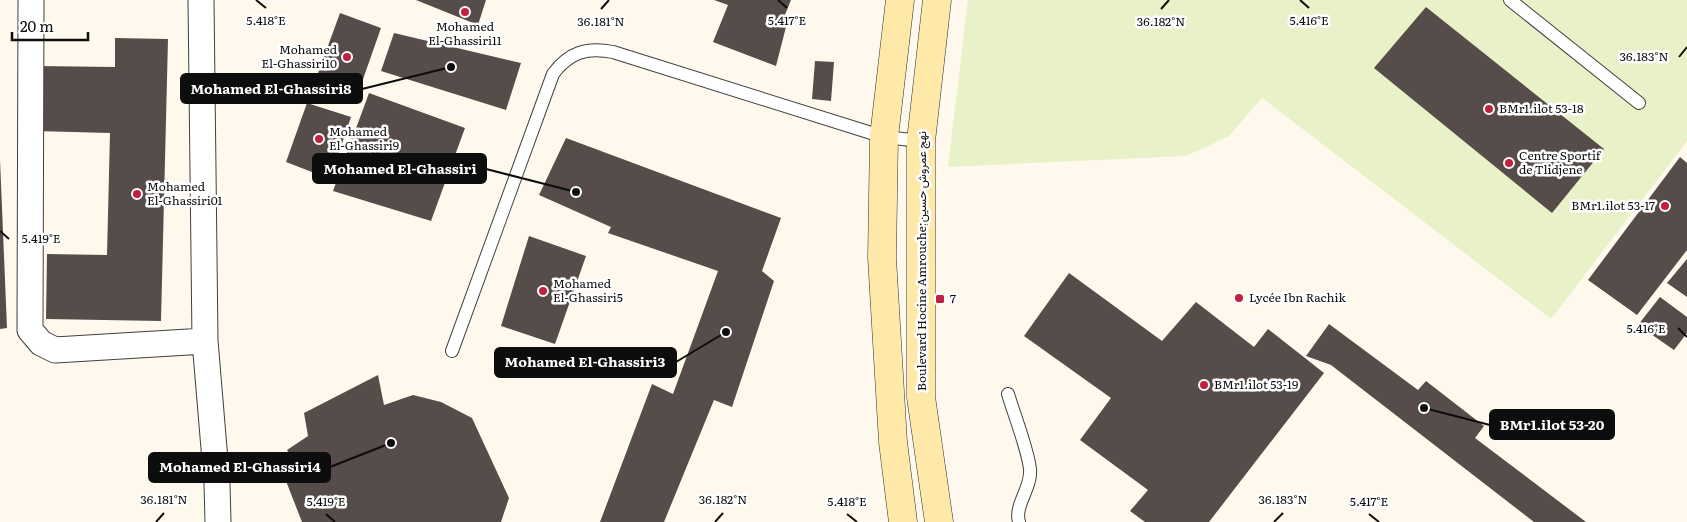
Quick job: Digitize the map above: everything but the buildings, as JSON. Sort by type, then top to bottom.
[{"type":"main road","points":[[900,0],[884,137],[882,258],[893,442],[903,522]]},
{"type":"main road","name":"Boulevard Hocine Amrouche;نهج عمروش حسين","points":[[937,0],[921,141],[921,397],[940,522]]},
{"type":"street","points":[[31,0],[30,330],[41,343],[55,350],[205,341]]},
{"type":"street","points":[[201,0],[205,341],[217,484],[218,522]]},
{"type":"lane","points":[[1510,0],[1639,103]]},
{"type":"lane","points":[[452,351],[553,74],[561,63],[572,54],[592,49],[612,52],[884,137],[921,141]]},
{"type":"lane","points":[[1008,394],[1030,470],[1027,491],[1017,516],[1018,522]]},
{"type":"green space","name":"Centre Sportif de Tlidjene","points":[[968,0],[1687,0],[1687,141],[1551,319],[1262,98],[1229,136],[1186,156],[948,167]]},
{"type":"place","name":"Mohamed El-Ghassiri11","points":[[465,12]]},
{"type":"place","name":"Mohamed El-Ghassiri10","points":[[347,57]]},
{"type":"place","name":"Mohamed El-Ghassiri8","points":[[451,67]]},
{"type":"place","name":"BMr1.ilot 53-18","points":[[1489,109]]},
{"type":"place","name":"Mohamed El-Ghassiri9","points":[[319,139]]},
{"type":"place","name":"Centre Sportif de Tlidjene","points":[[1509,163]]},
{"type":"place","name":"Mohamed El-Ghassiri","points":[[576,192]]},
{"type":"place","name":"Mohamed El-Ghassiri01","points":[[137,194]]},
{"type":"place","name":"BMr1.ilot 53-17","points":[[1665,206]]},
{"type":"place","name":"Mohamed El-Ghassiri5","points":[[543,291]]},
{"type":"place","name":"Lycée Ibn Rachik","points":[[1239,298]]},
{"type":"place","name":"7","points":[[940,299]]},
{"type":"place","name":"Mohamed El-Ghassiri3","points":[[726,332]]},
{"type":"place","name":"BMr1.ilot 53-19","points":[[1204,385]]},
{"type":"place","name":"BMr1.ilot 53-20","points":[[1424,408]]},
{"type":"place","name":"Mohamed El-Ghassiri4","points":[[391,443]]}]
